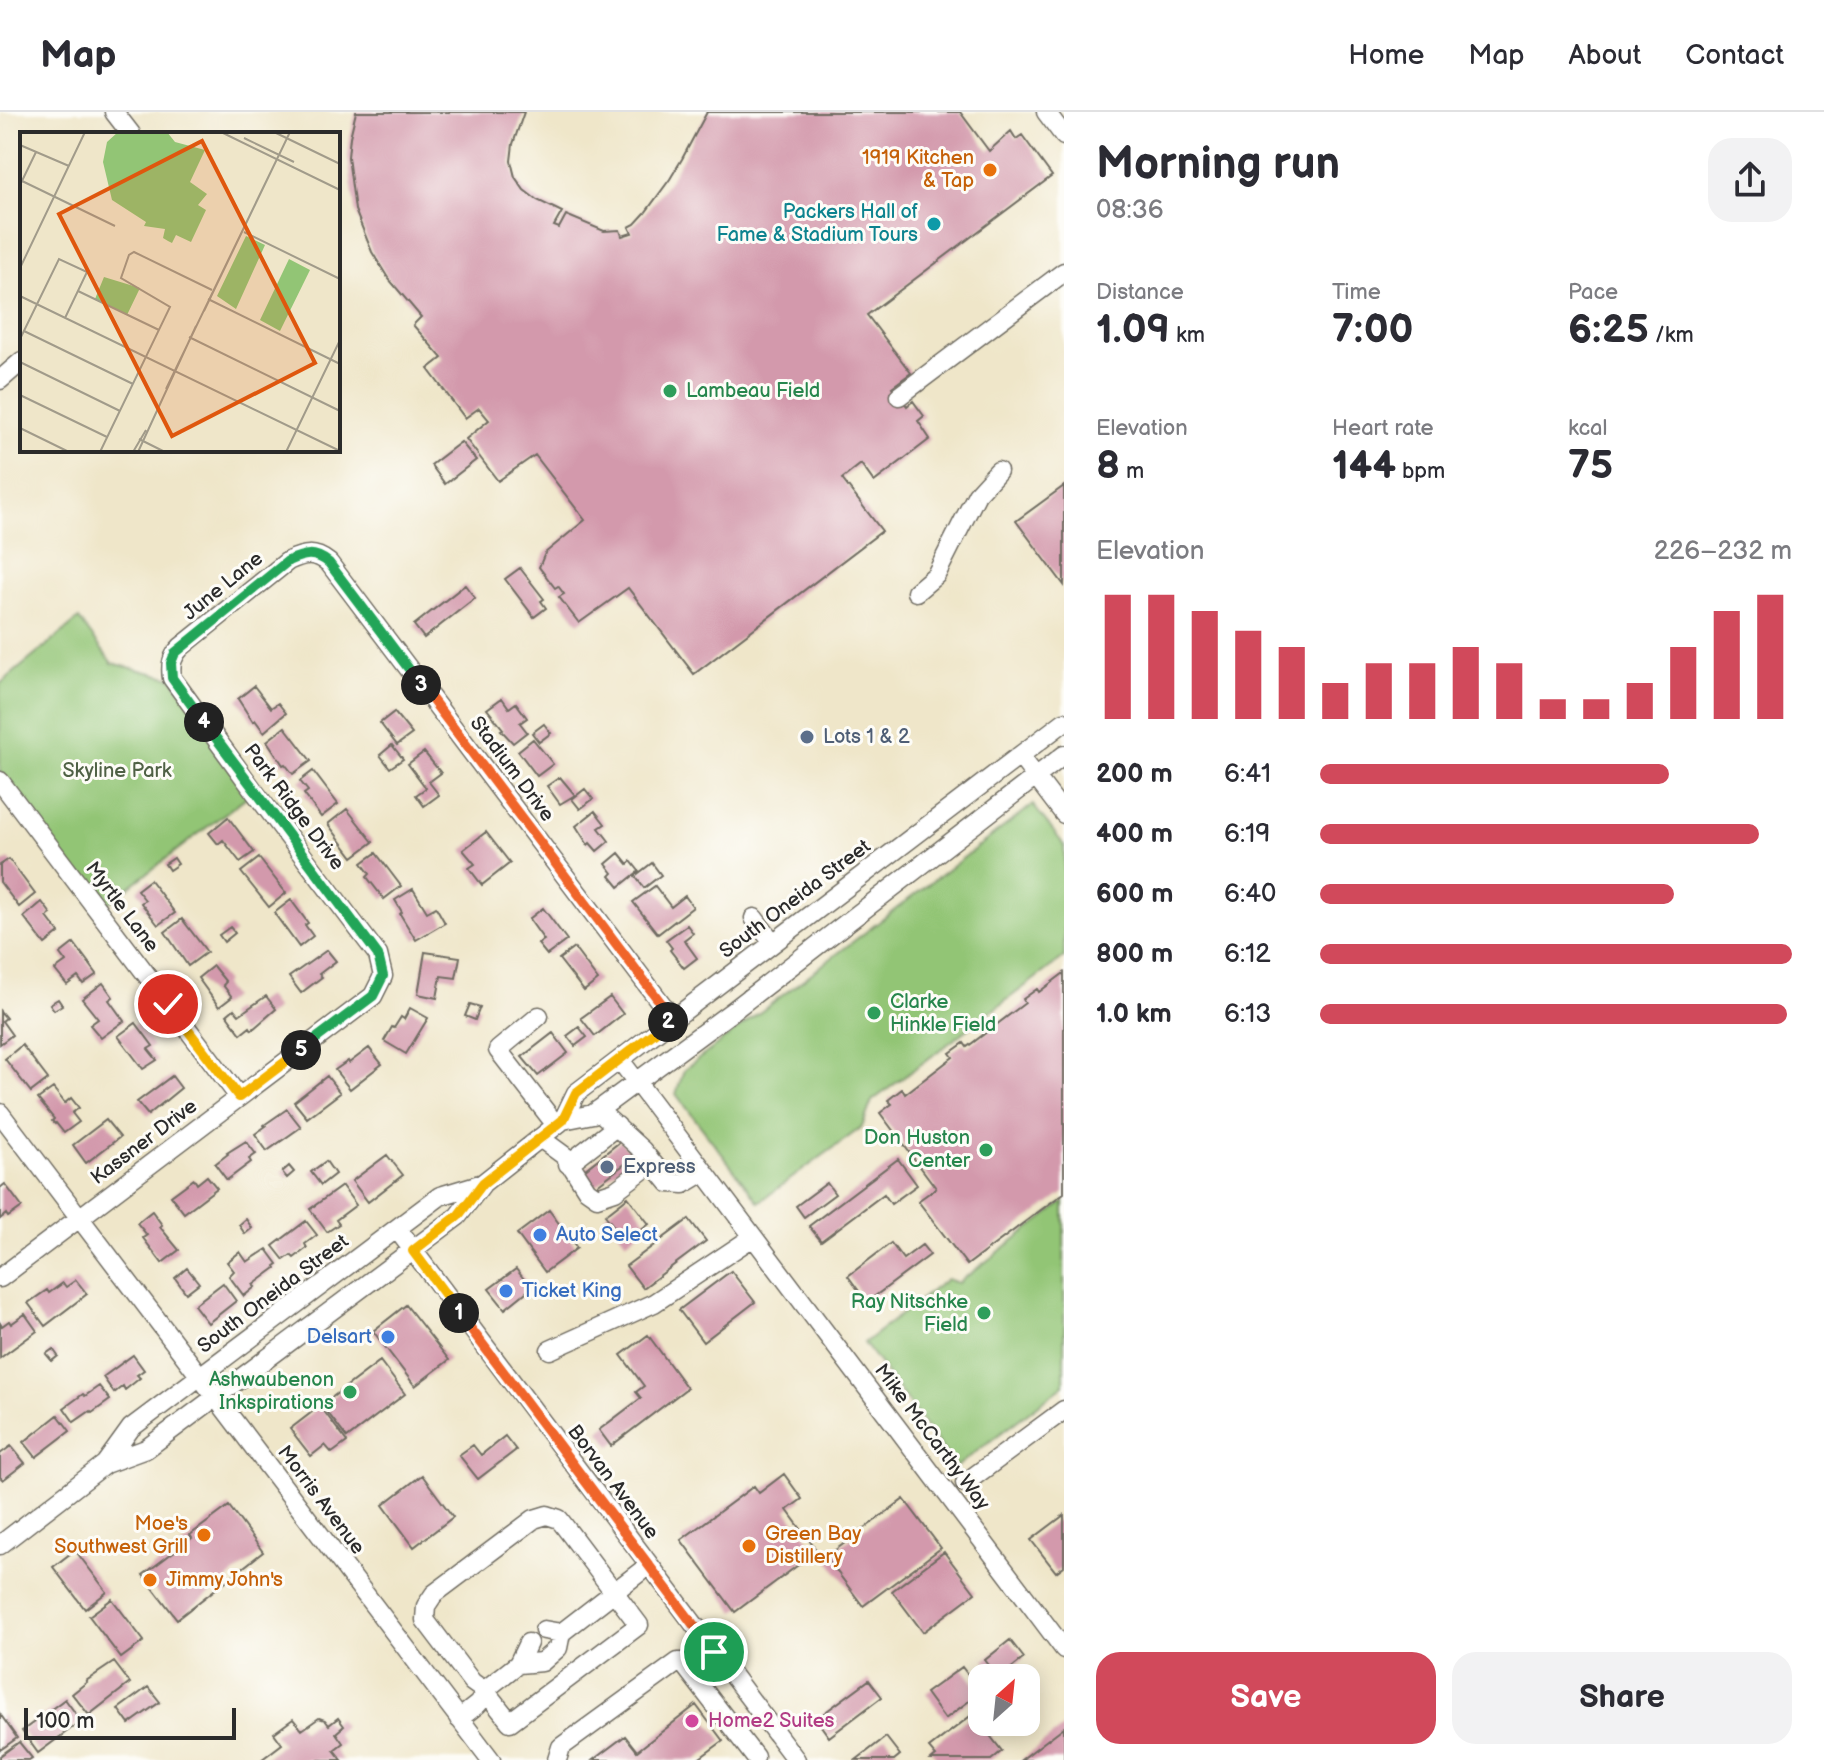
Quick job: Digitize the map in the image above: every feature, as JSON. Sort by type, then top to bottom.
[{"type":"street","points":[[114,112],[129,132]]},
{"type":"street","points":[[1046,112],[1064,136]]},
{"type":"street","points":[[899,396],[1064,272]]},
{"type":"street","points":[[0,380],[20,363]]},
{"type":"street","points":[[916,592],[936,575],[977,494],[998,471]]},
{"type":"street","name":"June Lane","points":[[171,663],[181,647],[288,561],[311,553]]},
{"type":"street","name":"Stadium Drive","points":[[311,553],[329,563],[673,1019]]},
{"type":"street","name":"Park Ridge Drive","points":[[171,663],[172,678],[378,955],[383,976]]},
{"type":"street","name":"South Oneida Street","points":[[105,1464],[146,1449],[413,1251],[458,1216],[483,1183],[560,1122],[576,1093],[1064,722]]},
{"type":"street","name":"South Oneida Street","points":[[560,1122],[593,1114],[730,1013],[1064,755]]},
{"type":"street","points":[[1020,756],[1064,814]]},
{"type":"street","name":"Myrtle Lane","points":[[0,781],[239,1097]]},
{"type":"street","points":[[754,918],[773,943]]},
{"type":"street","name":"Kassner Drive","points":[[0,1278],[373,996],[383,976]]},
{"type":"street","points":[[539,1016],[498,1050],[560,1122]]},
{"type":"street","name":"Mike McCarthy Way","points":[[620,1060],[1064,1649]]},
{"type":"street","points":[[598,1110],[617,1126],[669,1183],[684,1184],[704,1172]]},
{"type":"street","name":"Morris Avenue","points":[[0,1113],[491,1760]]},
{"type":"street","points":[[568,1164],[617,1126]]},
{"type":"street","points":[[540,1138],[566,1157],[587,1190],[597,1197],[615,1191],[652,1163]]},
{"type":"street","name":"South Oneida Street","points":[[0,1545],[105,1464],[131,1428],[199,1376],[440,1196],[483,1183]]},
{"type":"street","name":"Borvan Avenue","points":[[397,1229],[796,1760]]},
{"type":"street","points":[[550,1350],[654,1303],[753,1237]]},
{"type":"street","points":[[965,1483],[1064,1410]]},
{"type":"street","points":[[547,1515],[559,1519],[615,1591],[639,1625],[510,1722],[486,1692],[472,1682],[425,1620],[426,1606],[434,1594],[534,1519],[547,1515]]},
{"type":"street","points":[[518,1664],[542,1662],[558,1648],[553,1632],[649,1565]]},
{"type":"street","points":[[459,1719],[478,1704],[490,1686],[518,1664],[528,1643]]},
{"type":"street","points":[[557,1760],[561,1747],[678,1662],[682,1662],[755,1757]]},
{"type":"green space","name":"Skyline Park","points":[[79,619],[112,663],[172,678],[254,791],[98,911],[0,781],[0,684]]},
{"type":"green space","name":"Clarke Hinkle Field","points":[[1033,805],[1064,845],[1064,957],[872,1101],[862,1127],[759,1202],[676,1094],[684,1070]]},
{"type":"green space","name":"Ray Nitschke Field","points":[[1064,1202],[1064,1385],[956,1467],[864,1343],[947,1279],[958,1283]]},
{"type":"building","name":"Lambeau Field","points":[[356,112],[524,112],[513,144],[511,161],[515,177],[524,190],[562,212],[554,226],[559,228],[566,215],[604,231],[620,230],[622,236],[632,233],[629,227],[645,213],[670,179],[707,112],[960,112],[989,151],[1011,131],[1016,139],[1022,135],[1052,176],[867,315],[911,373],[892,387],[907,406],[913,401],[924,416],[918,421],[930,439],[874,482],[861,464],[842,479],[882,531],[694,674],[628,588],[579,623],[559,597],[564,594],[558,586],[555,588],[539,567],[545,553],[585,520],[535,455],[498,481],[466,439],[489,420],[479,408],[465,418],[428,369],[442,358],[413,325],[421,317],[388,278],[372,252],[355,210],[348,157]]},
{"type":"building","points":[[461,442],[476,460],[445,484],[431,465]]},
{"type":"building","points":[[1064,486],[1064,585],[1016,521]]},
{"type":"building","points":[[520,568],[544,599],[541,601],[546,608],[534,617],[505,579]]},
{"type":"building","points":[[465,585],[475,598],[424,638],[414,625]]},
{"type":"building","points":[[254,686],[271,708],[278,703],[286,713],[264,732],[255,720],[253,722],[238,699]]},
{"type":"building","points":[[502,698],[509,708],[516,703],[527,718],[520,723],[527,732],[513,743],[487,709]]},
{"type":"building","points":[[394,712],[412,734],[397,745],[380,723]]},
{"type":"building","points":[[544,724],[551,733],[539,742],[532,733]]},
{"type":"building","points":[[285,727],[311,761],[293,774],[267,741]]},
{"type":"building","points":[[533,739],[553,764],[537,776],[518,751]]},
{"type":"building","points":[[392,745],[403,759],[390,768],[380,755]]},
{"type":"building","points":[[424,752],[441,773],[429,782],[439,795],[424,806],[416,795],[426,788],[408,764]]},
{"type":"building","points":[[313,771],[338,804],[321,817],[304,794],[308,791],[300,781]]},
{"type":"building","points":[[560,777],[575,795],[560,804],[547,786]]},
{"type":"building","points":[[585,789],[593,799],[580,809],[572,799]]},
{"type":"building","points":[[347,809],[373,842],[353,857],[328,824]]},
{"type":"building","points":[[595,811],[605,824],[599,828],[609,841],[597,851],[590,843],[588,845],[576,826]]},
{"type":"building","points":[[228,817],[254,852],[240,862],[223,840],[218,844],[209,833]]},
{"type":"building","points":[[486,832],[510,863],[482,885],[469,868],[475,864],[463,850]]},
{"type":"building","points":[[376,853],[401,886],[384,899],[367,877],[370,874],[362,863]]},
{"type":"building","points":[[619,853],[639,871],[619,887],[610,876],[613,873],[606,864]]},
{"type":"building","points":[[174,858],[178,864],[169,870],[165,864]]},
{"type":"building","points":[[259,858],[286,893],[269,907],[241,872]]},
{"type":"building","points":[[9,859],[35,894],[19,907],[0,882],[0,865]]},
{"type":"building","points":[[652,863],[661,875],[644,888],[635,876]]},
{"type":"building","points":[[150,880],[175,913],[158,925],[141,903],[145,900],[137,890]]},
{"type":"building","points":[[655,886],[671,907],[685,896],[693,907],[658,934],[633,902]]},
{"type":"building","points":[[413,889],[427,912],[436,907],[445,923],[416,940],[395,900]]},
{"type":"building","points":[[291,900],[308,923],[305,925],[313,936],[299,947],[274,913]]},
{"type":"building","points":[[42,902],[51,914],[47,917],[59,933],[45,944],[24,917]]},
{"type":"building","points":[[543,908],[567,940],[547,955],[538,944],[544,940],[529,919]]},
{"type":"building","points":[[182,919],[207,952],[188,966],[165,932]]},
{"type":"building","points":[[687,925],[693,933],[684,940],[697,958],[684,968],[666,940]]},
{"type":"building","points":[[230,927],[235,933],[224,942],[219,935]]},
{"type":"building","points":[[74,943],[97,974],[83,984],[78,977],[67,985],[55,970],[66,962],[60,954]]},
{"type":"building","points":[[574,948],[598,980],[584,991],[559,959]]},
{"type":"building","points":[[327,950],[336,961],[301,993],[289,977]]},
{"type":"building","points":[[425,952],[460,957],[456,978],[441,976],[437,998],[418,994]]},
{"type":"building","points":[[213,966],[226,982],[223,985],[232,997],[219,1007],[198,978]]},
{"type":"building","name":"Don Huston Center","points":[[1064,973],[1064,1193],[967,1265],[918,1201],[936,1188],[880,1113],[892,1104],[888,1100],[902,1089],[905,1094],[953,1057],[950,1053],[964,1043],[967,1047],[1025,1003],[1023,999],[1037,989],[1039,992]]},
{"type":"building","points":[[103,983],[113,997],[109,1000],[124,1021],[101,1038],[90,1025],[98,1019],[82,999]]},
{"type":"building","points":[[266,996],[276,1009],[252,1030],[250,1027],[241,1034],[227,1015],[234,1009],[239,1015]]},
{"type":"building","points":[[610,997],[623,1014],[595,1036],[581,1018]]},
{"type":"building","points":[[58,999],[62,1005],[54,1010],[50,1004]]},
{"type":"building","points":[[470,1004],[480,1007],[475,1020],[465,1016]]},
{"type":"building","points":[[410,1008],[428,1018],[406,1054],[384,1041]]},
{"type":"building","points":[[0,1011],[6,1018],[2,1021],[12,1035],[0,1044]]},
{"type":"building","points":[[136,1023],[153,1046],[148,1049],[157,1060],[143,1069],[118,1036]]},
{"type":"building","points":[[579,1027],[587,1037],[575,1046],[567,1036]]},
{"type":"building","points":[[553,1033],[568,1053],[538,1076],[522,1057]]},
{"type":"building","points":[[22,1045],[48,1079],[31,1092],[5,1059]]},
{"type":"building","points":[[369,1048],[382,1064],[350,1089],[335,1070]]},
{"type":"building","points":[[172,1076],[181,1088],[148,1115],[137,1102]]},
{"type":"building","points":[[327,1076],[340,1093],[307,1118],[294,1102]]},
{"type":"building","points":[[53,1088],[65,1103],[71,1098],[79,1108],[72,1113],[79,1122],[64,1133],[38,1099]]},
{"type":"building","points":[[287,1109],[301,1127],[267,1151],[255,1134]]},
{"type":"building","points":[[106,1120],[120,1137],[86,1163],[73,1145]]},
{"type":"building","points":[[246,1141],[256,1154],[249,1159],[251,1162],[227,1180],[215,1164]]},
{"type":"building","points":[[621,1141],[634,1157],[592,1189],[579,1174]]},
{"type":"building","points":[[387,1155],[403,1175],[368,1202],[352,1181]]},
{"type":"building","points":[[898,1159],[917,1185],[891,1204],[884,1194],[821,1241],[809,1226]]},
{"type":"building","points":[[326,1161],[335,1174],[321,1185],[311,1172]]},
{"type":"building","points":[[289,1166],[294,1172],[287,1178],[282,1172]]},
{"type":"building","points":[[207,1176],[217,1188],[184,1213],[171,1196],[194,1179],[197,1184]]},
{"type":"building","points":[[827,1183],[835,1194],[804,1217],[796,1206]]},
{"type":"building","points":[[5,1184],[22,1207],[0,1219],[0,1188]]},
{"type":"building","points":[[342,1186],[356,1205],[336,1220],[339,1224],[327,1232],[310,1209]]},
{"type":"building","points":[[628,1197],[649,1224],[626,1242],[605,1215]]},
{"type":"building","points":[[549,1210],[577,1248],[545,1272],[517,1234]]},
{"type":"building","points":[[152,1211],[162,1225],[160,1227],[179,1250],[162,1263],[143,1238],[147,1235],[137,1223]]},
{"type":"building","points":[[246,1219],[252,1228],[245,1234],[239,1225]]},
{"type":"building","points":[[689,1219],[706,1241],[643,1288],[626,1266]]},
{"type":"building","points":[[306,1221],[317,1235],[294,1258],[291,1255],[284,1260],[273,1246]]},
{"type":"building","points":[[891,1243],[903,1259],[922,1245],[930,1255],[867,1302],[848,1276]]},
{"type":"building","points":[[267,1249],[278,1264],[244,1296],[229,1276],[234,1271],[227,1262],[240,1252],[247,1262]]},
{"type":"building","points":[[187,1268],[199,1283],[186,1293],[175,1278]]},
{"type":"building","points":[[516,1269],[531,1288],[505,1309],[489,1289]]},
{"type":"building","points":[[731,1271],[755,1302],[703,1342],[679,1310]]},
{"type":"building","points":[[76,1280],[87,1294],[45,1326],[28,1303],[47,1290],[49,1293],[63,1283],[66,1287]]},
{"type":"building","points":[[223,1283],[236,1301],[208,1323],[194,1305]]},
{"type":"building","points":[[406,1305],[449,1360],[415,1386],[373,1331]]},
{"type":"building","points":[[25,1314],[37,1331],[0,1358],[0,1323],[2,1326],[9,1321],[11,1324]]},
{"type":"building","points":[[648,1335],[687,1388],[611,1446],[599,1430],[641,1398],[636,1392],[644,1386],[621,1355]]},
{"type":"building","points":[[53,1349],[58,1356],[52,1361],[46,1354]]},
{"type":"building","points":[[133,1355],[144,1370],[137,1375],[140,1378],[125,1390],[123,1386],[114,1393],[103,1377]]},
{"type":"building","points":[[380,1361],[405,1394],[347,1438],[322,1405]]},
{"type":"building","points":[[99,1386],[110,1400],[74,1422],[64,1408]]},
{"type":"building","points":[[320,1406],[347,1442],[332,1453],[325,1445],[311,1456],[290,1429]]},
{"type":"building","points":[[58,1415],[70,1431],[36,1457],[24,1442]]},
{"type":"building","points":[[505,1436],[516,1450],[478,1479],[459,1455],[473,1445],[481,1455]]},
{"type":"building","points":[[11,1446],[25,1463],[3,1480],[0,1477],[0,1454]]},
{"type":"building","name":"Green Bay Distillery","points":[[784,1474],[802,1499],[787,1510],[817,1551],[735,1612],[681,1540],[754,1486],[759,1493]]},
{"type":"building","points":[[422,1475],[453,1517],[414,1547],[383,1505]]},
{"type":"building","points":[[904,1499],[941,1548],[863,1606],[826,1557]]},
{"type":"building","points":[[229,1506],[263,1552],[177,1619],[143,1575]]},
{"type":"building","points":[[1064,1515],[1064,1566],[1056,1572],[1031,1540]]},
{"type":"building","points":[[75,1550],[107,1592],[85,1609],[53,1567]]},
{"type":"building","points":[[944,1552],[975,1593],[923,1632],[892,1591]]},
{"type":"building","points":[[112,1599],[144,1641],[121,1658],[89,1616]]},
{"type":"building","points":[[1010,1640],[1024,1658],[1016,1664],[988,1664],[985,1660]]},
{"type":"building","points":[[114,1662],[130,1683],[89,1715],[72,1694]]},
{"type":"building","points":[[962,1667],[968,1675],[968,1702],[945,1719],[926,1693]]},
{"type":"building","points":[[869,1680],[882,1697],[829,1737],[816,1719]]},
{"type":"building","points":[[148,1687],[160,1702],[129,1724],[118,1709]]},
{"type":"building","points":[[65,1699],[81,1721],[38,1753],[22,1731]]},
{"type":"building","name":"Home2 Suites","points":[[696,1705],[723,1741],[697,1760],[593,1760],[625,1736],[637,1751]]},
{"type":"building","points":[[0,1714],[17,1738],[0,1750]]},
{"type":"building","points":[[319,1718],[329,1725],[338,1718],[344,1726],[336,1733],[343,1743],[334,1750],[342,1760],[261,1760],[282,1744],[274,1733],[293,1719],[302,1730]]},
{"type":"building","points":[[968,1718],[968,1736],[990,1736],[1002,1751],[991,1760],[931,1760],[936,1756],[929,1748]]},
{"type":"building","points":[[1064,1727],[1064,1760],[1021,1760]]},
{"type":"building","points":[[886,1737],[900,1755],[894,1760],[856,1760]]},
{"type":"building","points":[[19,1742],[32,1758],[0,1760],[0,1756]]},
{"type":"place","name":"1919 Kitchen & Tap","points":[[990,170]]},
{"type":"place","name":"Packers Hall of Fame & Stadium Tours","points":[[934,224]]},
{"type":"place","name":"Lambeau Field","points":[[670,391]]},
{"type":"place","name":"Lots 1 & 2","points":[[807,737]]},
{"type":"place","name":"Clarke Hinkle Field","points":[[874,1013]]},
{"type":"place","name":"Don Huston Center","points":[[986,1150]]},
{"type":"place","name":"Express","points":[[607,1167]]},
{"type":"place","name":"Auto Select","points":[[540,1235]]},
{"type":"place","name":"Ticket King","points":[[506,1291]]},
{"type":"place","name":"Ray Nitschke Field","points":[[984,1313]]},
{"type":"place","name":"Delsart","points":[[388,1337]]},
{"type":"place","name":"Ashwaubenon Inkspirations","points":[[350,1392]]},
{"type":"place","name":"Moe's Southwest Grill","points":[[204,1535]]},
{"type":"place","name":"Green Bay Distillery","points":[[749,1546]]},
{"type":"place","name":"Jimmy John's","points":[[150,1580]]},
{"type":"place","name":"Home2 Suites","points":[[692,1721]]},
{"type":"route","points":[[168,1004],[239,1097],[373,996],[383,976],[378,955],[172,678],[171,663],[181,647],[288,561],[311,553],[329,563],[673,1019],[576,1093],[563,1120],[483,1183],[458,1216],[413,1251],[714,1652]]}]
